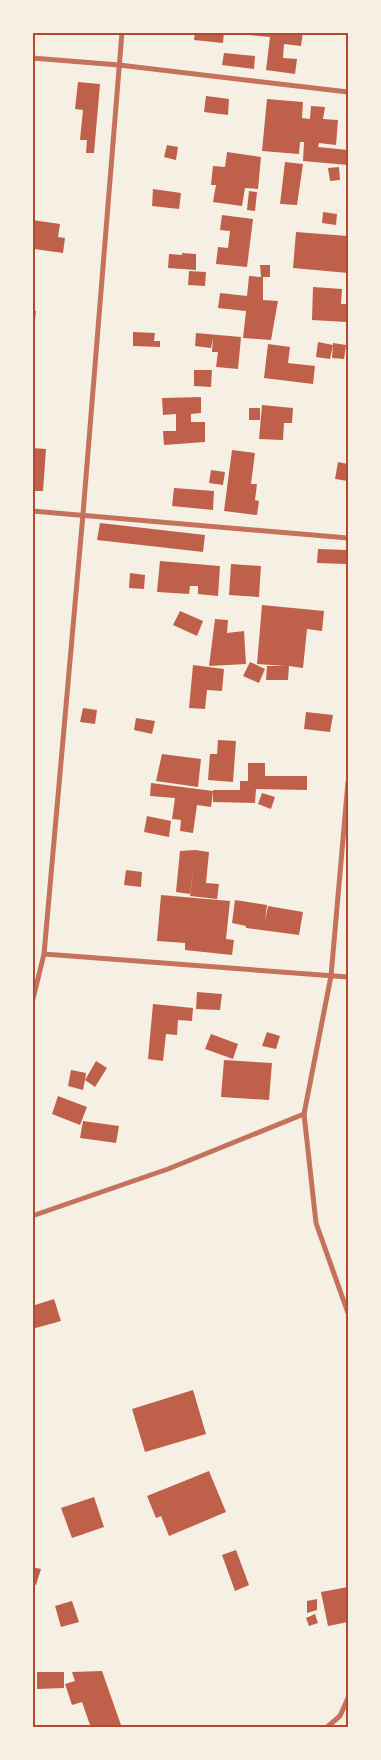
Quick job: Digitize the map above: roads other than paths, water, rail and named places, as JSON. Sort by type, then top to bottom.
[{"type":"street","points":[[32,1002],[44,954],[83,514],[122,32]]},
{"type":"street","points":[[32,58],[119,65],[348,92]]},
{"type":"street","points":[[32,511],[348,538]]},
{"type":"street","points":[[348,782],[331,976],[304,1114],[316,1223],[348,1313]]},
{"type":"street","points":[[44,954],[348,977]]},
{"type":"street","points":[[32,1216],[168,1169],[304,1114]]},
{"type":"street","points":[[326,1728],[340,1716],[348,1698]]}]
